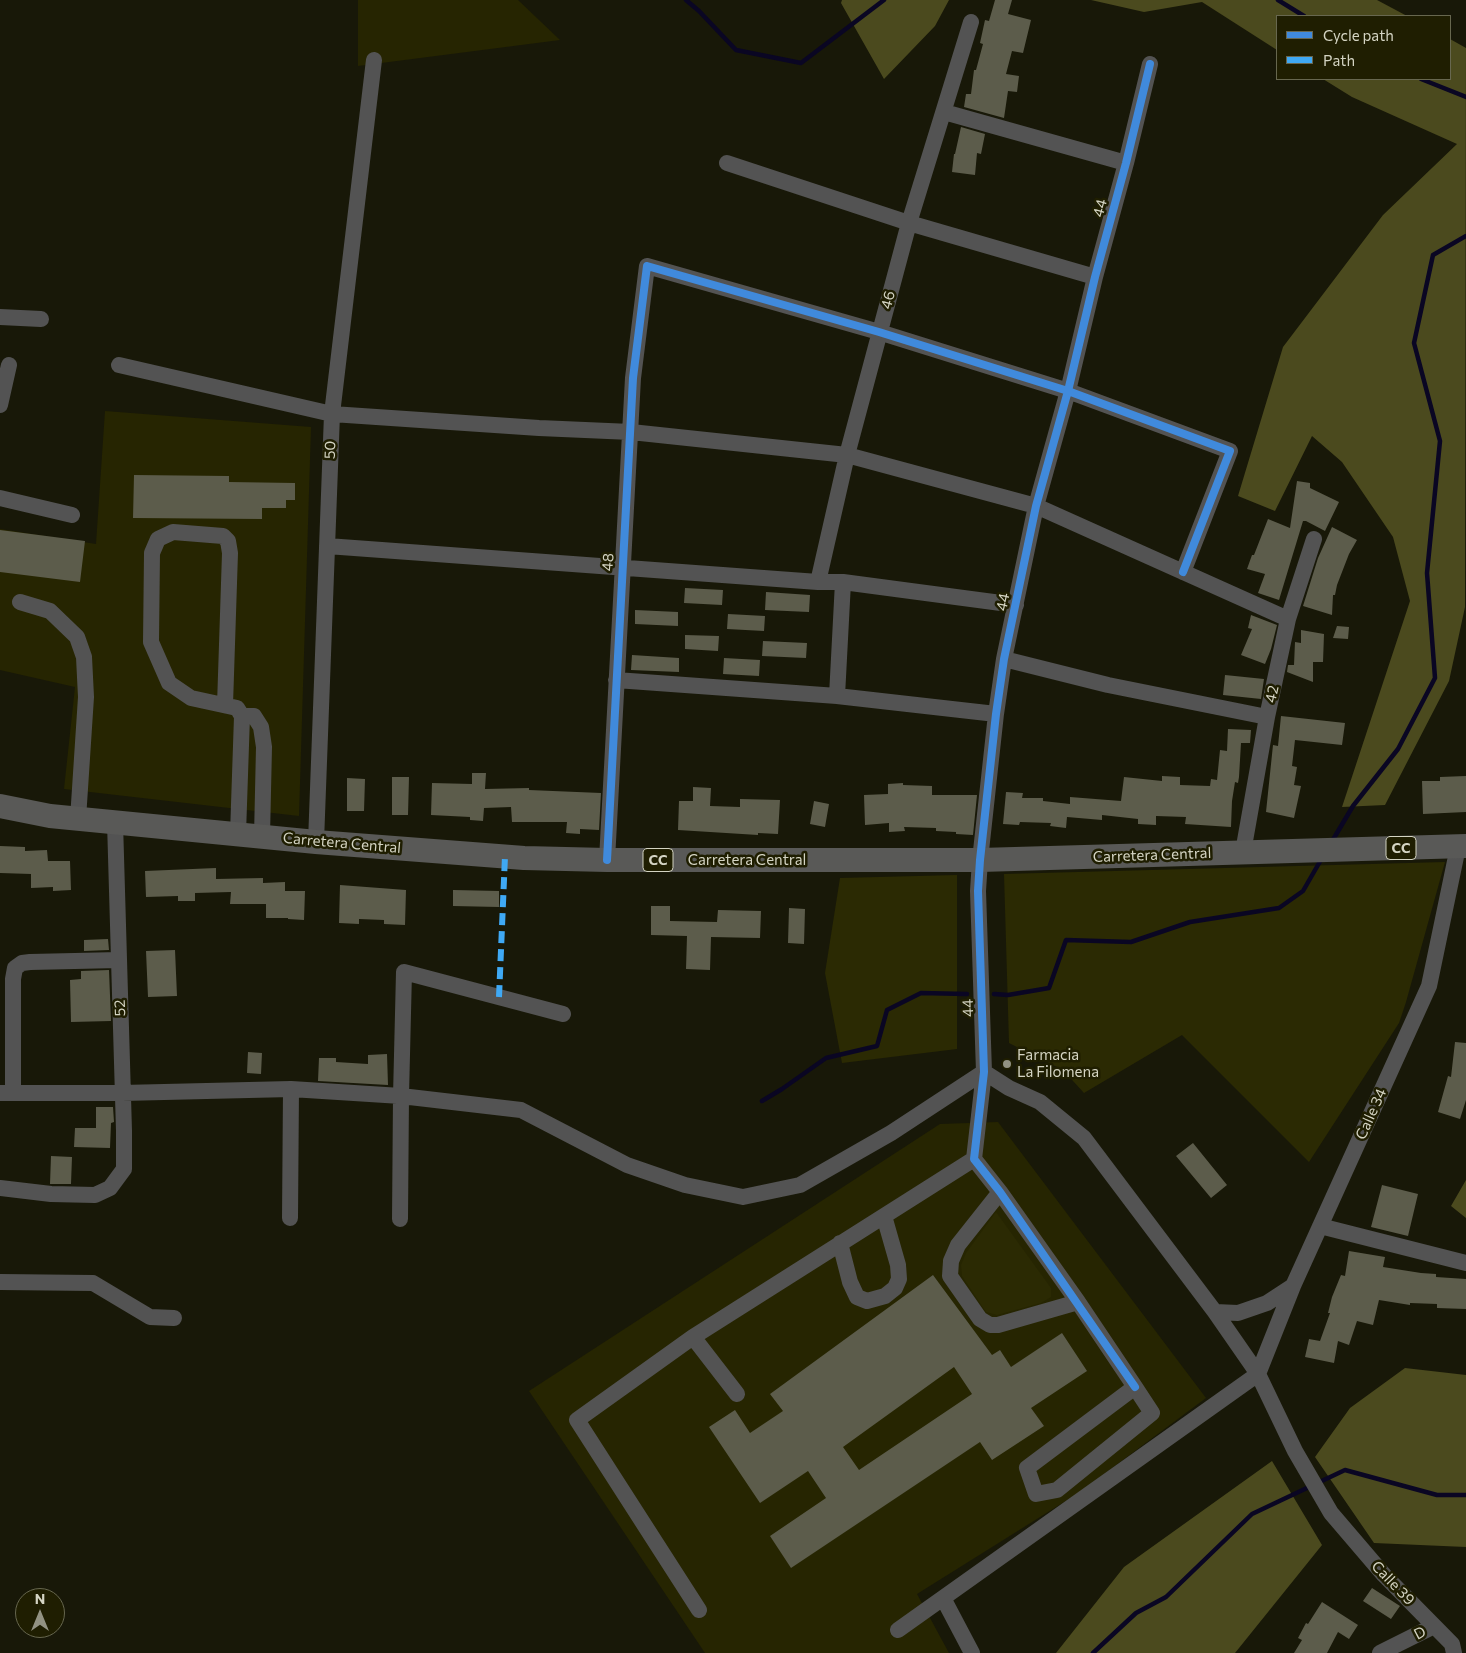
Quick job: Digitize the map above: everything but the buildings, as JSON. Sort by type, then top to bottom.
[{"type":"highway","name":"Carretera Central","points":[[0,806],[50,816],[316,842],[524,858],[607,860],[980,860],[1462,846]]},
{"type":"street","name":"46","points":[[818,582],[847,455],[909,222],[971,22]]},
{"type":"street","name":"50","points":[[316,842],[332,414],[374,60]]},
{"type":"street","name":"44","points":[[974,1159],[984,1072],[978,891],[996,714],[1004,659],[1036,506],[1068,391],[1095,277],[1150,64]]},
{"type":"street","points":[[944,112],[1126,162]]},
{"type":"street","points":[[727,163],[909,222],[1095,277]]},
{"type":"street","name":"48","points":[[607,860],[633,378],[647,266],[879,332]]},
{"type":"street","points":[[0,316],[42,319]]},
{"type":"street","points":[[879,332],[1068,391],[1230,451],[1183,572]]},
{"type":"street","points":[[0,405],[9,365]]},
{"type":"street","points":[[119,365],[332,414],[539,428],[631,432],[847,455],[1036,506],[1288,619]]},
{"type":"street","points":[[0,498],[72,515]]},
{"type":"street","points":[[225,705],[230,553],[228,541],[223,536],[173,532],[158,539],[152,553],[151,642],[169,683],[191,698],[236,708],[242,716],[238,834]]},
{"type":"street","name":"42","points":[[1243,852],[1267,716],[1288,619],[1314,539]]},
{"type":"street","points":[[326,546],[818,582],[843,582],[1016,605]]},
{"type":"street","points":[[837,696],[843,582]]},
{"type":"street","points":[[20,602],[50,611],[77,636],[84,657],[86,696],[78,818]]},
{"type":"street","points":[[1004,659],[1108,685],[1267,716]]},
{"type":"street","points":[[616,680],[837,696],[996,714]]},
{"type":"street","points":[[242,716],[254,716],[261,727],[263,740],[262,836]]},
{"type":"street","name":"52","points":[[0,1188],[71,1195],[96,1194],[110,1188],[124,1169],[115,822]]},
{"type":"street","name":"Calle 34","points":[[1258,1374],[1293,1286],[1429,986],[1462,846]]},
{"type":"street","points":[[119,960],[30,962],[22,963],[15,968],[6,1093],[122,1093],[291,1089],[401,1096],[521,1110],[627,1165],[685,1185],[743,1197],[800,1185],[890,1132],[984,1072]]},
{"type":"street","points":[[400,1219],[404,972],[563,1014]]},
{"type":"street","name":"Calle 39","points":[[984,1072],[1009,1088],[1040,1102],[1084,1138],[1215,1312],[1258,1374],[1296,1451],[1331,1513],[1384,1575],[1452,1644],[1454,1653]]},
{"type":"street","points":[[290,1218],[291,1089]]},
{"type":"street","points":[[699,1610],[577,1420],[693,1336],[974,1159],[1000,1192],[1078,1302],[1135,1387],[1152,1414],[1057,1490],[1036,1494],[1027,1468],[1135,1387]]},
{"type":"street","points":[[1000,1192],[958,1245],[951,1261],[950,1276],[980,1318],[990,1325],[998,1325],[1078,1302]]},
{"type":"street","points":[[840,1243],[850,1282],[857,1296],[867,1301],[886,1296],[895,1288],[899,1279],[898,1265],[884,1216]]},
{"type":"street","points":[[1320,1226],[1466,1263]]},
{"type":"street","points":[[0,1282],[93,1283],[150,1317],[174,1318]]},
{"type":"street","points":[[1215,1312],[1238,1313],[1266,1303],[1293,1286]]},
{"type":"street","points":[[693,1336],[736,1394]]},
{"type":"street","points":[[898,1630],[1258,1374]]},
{"type":"street","points":[[943,1598],[972,1653]]},
{"type":"street","name":"D","points":[[1380,1653],[1434,1626]]},
{"type":"shaded area","points":[[358,0],[518,0],[560,40],[358,66]]},
{"type":"shaded area","points":[[842,0],[949,0],[935,26],[884,79],[841,3]]},
{"type":"shaded area","points":[[1091,0],[1377,0],[1405,15],[1276,15],[1276,49],[1202,2],[1144,12]]},
{"type":"shaded area","points":[[1451,40],[1466,48],[1465,607],[1449,681],[1385,805],[1342,807],[1410,601],[1393,537],[1342,462],[1312,436],[1275,511],[1238,496],[1283,347],[1383,215],[1457,144],[1352,97],[1325,80],[1451,80]]},
{"type":"shaded area","points":[[105,411],[311,427],[299,816],[64,789],[75,687],[0,670],[0,529],[96,544]]},
{"type":"shaded area","points":[[1445,862],[1399,1023],[1309,1162],[1182,1035],[1084,1093],[1063,1070],[1009,1043],[1004,874]]},
{"type":"shaded area","points":[[957,875],[957,1049],[842,1063],[825,973],[840,878]]},
{"type":"shaded area","points":[[998,1122],[1206,1398],[1080,1492],[917,1594],[949,1653],[705,1653],[529,1391],[940,1124]]},
{"type":"shaded area","points":[[1466,1180],[1466,1218],[1451,1206]]},
{"type":"shaded area","points":[[996,1212],[1051,1288],[1051,1297],[1041,1303],[997,1315],[986,1312],[962,1276],[961,1265],[966,1253]]},
{"type":"shaded area","points":[[1405,1368],[1466,1375],[1466,1547],[1374,1543],[1315,1457],[1350,1408]]},
{"type":"shaded area","points":[[1272,1461],[1322,1545],[1235,1653],[1056,1653],[1124,1567]]},
{"type":"waterway","points":[[686,0],[736,50],[801,63],[884,0]]},
{"type":"waterway","points":[[1278,0],[1302,15]]},
{"type":"waterway","points":[[1424,80],[1466,97]]},
{"type":"waterway","points":[[1331,843],[1353,806],[1398,749],[1435,678],[1427,573],[1440,441],[1414,343],[1433,255],[1466,236]]},
{"type":"waterway","points":[[994,994],[1008,995],[1049,988],[1066,940],[1131,942],[1190,922],[1279,908],[1303,891],[1322,858]]},
{"type":"waterway","points":[[762,1101],[826,1058],[877,1046],[887,1010],[921,993],[967,994]]},
{"type":"waterway","points":[[1093,1653],[1136,1613],[1166,1597],[1252,1514],[1345,1470],[1437,1495],[1466,1495]]},
{"type":"marked path","points":[[499,997],[505,856]]},
{"type":"cycle path","points":[[1135,1387],[1000,1192],[974,1159],[984,1072],[978,891],[996,714],[1004,659],[1036,506],[1068,391],[1095,277],[1126,163],[1150,64]]},
{"type":"cycle path","points":[[607,860],[633,378],[647,266],[879,332],[1068,391],[1230,451],[1183,572]]},
{"type":"place","name":"Farmacia La Filomena","points":[[1007,1064]]}]
